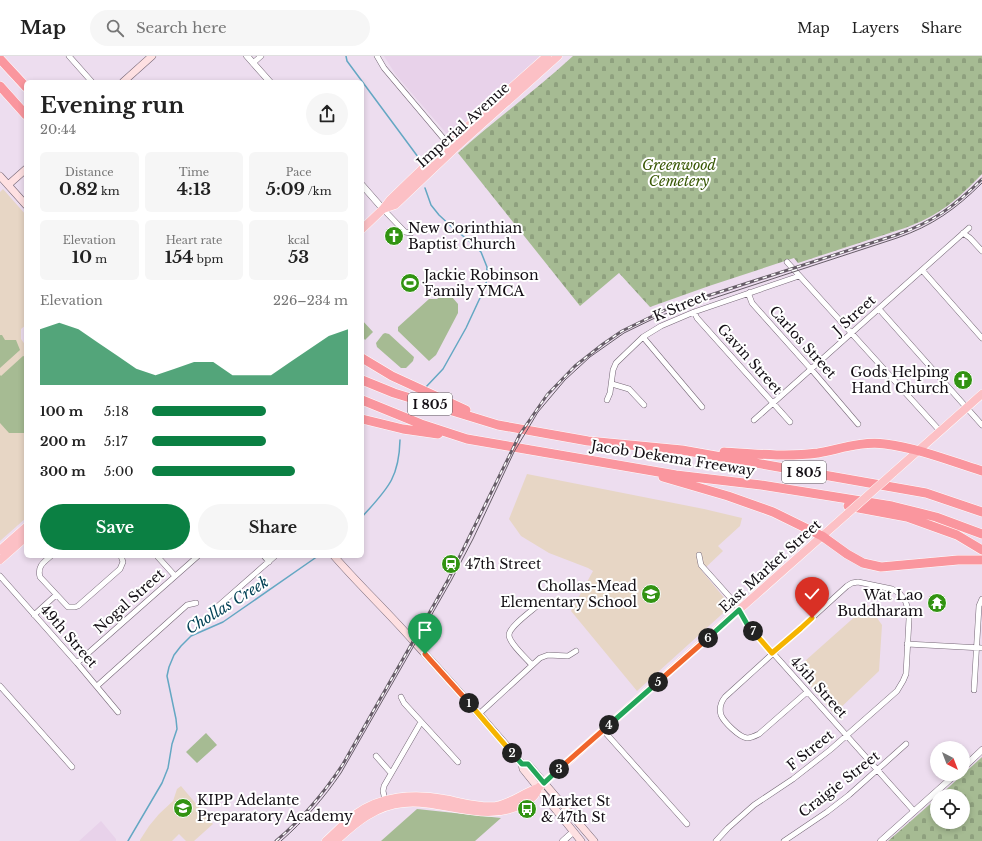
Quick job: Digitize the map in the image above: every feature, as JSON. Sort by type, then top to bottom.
[{"type":"highway","points":[[0,59],[24,85]]},
{"type":"highway","points":[[0,86],[24,114]]},
{"type":"highway","points":[[364,359],[392,376],[498,425]]},
{"type":"highway","name":"Jacob Dekema Freeway","points":[[364,381],[394,393],[498,425],[588,441],[682,450],[926,493],[982,512]]},
{"type":"highway","name":"Jacob Dekema Freeway","points":[[364,401],[421,424],[467,439],[676,475],[761,485],[892,506],[936,517],[982,534]]},
{"type":"highway","points":[[364,419],[403,429],[467,439]]},
{"type":"highway","points":[[682,450],[784,455],[818,453],[862,444],[884,444],[917,451],[982,471]]},
{"type":"highway","points":[[617,464],[735,498],[773,512],[822,536],[863,564],[882,567],[958,560],[982,560]]},
{"type":"highway","points":[[761,485],[823,501],[906,517],[957,535],[982,550]]},
{"type":"highway","points":[[926,493],[982,506]]},
{"type":"main road","points":[[126,80],[152,56]]},
{"type":"main road","name":"Imperial Avenue","points":[[451,147],[547,56]]},
{"type":"main road","name":"Imperial Avenue","points":[[364,227],[383,209],[389,201],[558,56]]},
{"type":"main road","points":[[8,185],[24,171]]},
{"type":"main road","points":[[0,176],[24,203]]},
{"type":"main road","name":"East Market Street","points":[[326,841],[359,812],[385,800],[419,795],[469,804],[496,806],[512,801],[541,786],[982,394]]},
{"type":"main road","points":[[0,550],[24,529]]},
{"type":"main road","points":[[0,560],[24,539]]},
{"type":"main road","points":[[336,558],[415,642],[522,764],[528,764],[541,786],[581,841]]},
{"type":"main road","points":[[541,786],[594,841]]},
{"type":"main road","name":"East Market Street","points":[[336,841],[358,820],[387,806],[403,803],[419,803],[483,813],[500,812],[531,799],[541,786]]},
{"type":"main road","points":[[358,820],[365,812],[384,803],[385,800]]},
{"type":"street","points":[[69,56],[90,80]]},
{"type":"street","points":[[247,56],[268,80]]},
{"type":"street","points":[[253,63],[261,56]]},
{"type":"street","points":[[377,56],[384,68],[451,147]]},
{"type":"street","points":[[364,187],[405,232],[411,233]]},
{"type":"street","name":"J Street","points":[[754,420],[969,228]]},
{"type":"street","points":[[963,233],[982,251]]},
{"type":"street","points":[[787,262],[940,431]]},
{"type":"street","points":[[922,270],[982,338]]},
{"type":"street","name":"K Street","points":[[607,400],[612,384],[613,370],[616,363],[643,337],[661,326],[694,312],[799,276]]},
{"type":"street","name":"Carlos Street","points":[[750,292],[752,303],[858,424]]},
{"type":"street","points":[[879,309],[982,425]]},
{"type":"street","name":"Gavin Street","points":[[694,312],[697,318],[790,422]]},
{"type":"street","points":[[643,337],[702,407]]},
{"type":"street","points":[[612,384],[629,389],[644,404]]},
{"type":"street","name":"45th Street","points":[[700,555],[701,565],[735,603],[747,624],[914,811]]},
{"type":"street","points":[[49,558],[41,565],[39,572],[40,577],[70,608],[78,606],[120,569],[123,562],[122,558]]},
{"type":"street","points":[[159,558],[175,576]]},
{"type":"street","name":"Nogal Street","points":[[77,663],[196,558]]},
{"type":"street","points":[[266,558],[269,562]]},
{"type":"street","points":[[216,608],[273,558]]},
{"type":"street","name":"49th Street","points":[[0,576],[118,712]]},
{"type":"street","name":"F Street","points":[[716,841],[754,805],[802,773],[897,691],[906,674],[909,619],[905,600],[899,593],[892,590],[858,582],[852,583],[772,653]]},
{"type":"street","points":[[34,615],[56,595]]},
{"type":"street","points":[[974,690],[979,648],[979,606],[982,600]]},
{"type":"street","points":[[97,686],[187,605],[196,603]]},
{"type":"street","points":[[532,665],[511,641],[509,635],[511,629],[537,606]]},
{"type":"street","points":[[907,644],[979,648]]},
{"type":"street","points":[[479,714],[540,658],[548,655],[568,656],[576,651]]},
{"type":"street","points":[[772,653],[725,696],[721,703],[721,714],[737,734],[753,737],[759,734],[807,692]]},
{"type":"street","points":[[0,686],[72,767]]},
{"type":"street","points":[[401,697],[404,703],[458,762]]},
{"type":"street","points":[[385,800],[383,791],[384,786],[421,722]]},
{"type":"street","points":[[603,730],[687,824]]},
{"type":"street","name":"Craigie Street","points":[[784,841],[827,812],[878,770],[906,744]]},
{"type":"street","points":[[970,761],[982,750]]},
{"type":"street","points":[[376,756],[391,773]]},
{"type":"street","points":[[881,841],[948,781]]},
{"type":"street","points":[[563,841],[573,832]]},
{"type":"shaded area","points":[[384,56],[539,56],[539,58],[453,135],[447,134],[396,75]]},
{"type":"shaded area","points":[[3,189],[24,213],[24,327],[21,329],[21,339],[24,343],[24,520],[0,541],[0,192]]},
{"type":"shaded area","name":"Chollas-Mead Elementary School","points":[[527,474],[742,518],[740,526],[718,546],[723,551],[702,571],[731,606],[637,691],[571,611],[593,571],[549,553],[521,536],[509,519]]},
{"type":"shaded area","points":[[868,605],[882,625],[879,671],[834,714],[796,669]]},
{"type":"shaded area","name":"KIPP Adelante Preparatory Academy","points":[[181,786],[213,824],[194,841],[186,841],[179,834],[172,841],[140,841],[149,826],[173,801],[177,789]]},
{"type":"shaded area","points":[[101,821],[116,841],[79,841]]},
{"type":"green space","name":"Greenwood Cemetery","points":[[573,56],[982,56],[982,174],[947,206],[928,218],[905,228],[798,263],[794,258],[650,307],[619,273],[580,306],[458,153]]},
{"type":"green space","points":[[447,291],[458,304],[458,313],[436,355],[429,361],[398,331],[398,327],[429,299],[437,299]]},
{"type":"green space","points":[[364,322],[373,332],[365,340],[364,339]]},
{"type":"green space","points":[[385,333],[389,334],[414,357],[413,361],[406,368],[401,368],[377,347],[376,343]]},
{"type":"green space","points":[[0,335],[2,335],[5,340],[16,340],[20,350],[0,368]]},
{"type":"green space","points":[[24,356],[24,433],[9,433],[0,423],[0,375],[1,376]]},
{"type":"green space","points":[[206,733],[217,745],[197,763],[186,752]]},
{"type":"green space","points":[[982,757],[982,841],[888,841],[930,804],[930,829],[970,829],[970,789],[947,789],[956,781],[970,781],[970,768]]},
{"type":"green space","points":[[417,809],[501,818],[475,841],[381,841]]},
{"type":"waterway","points":[[346,56],[347,61],[361,80]]},
{"type":"waterway","points":[[364,84],[421,161]]},
{"type":"waterway","name":"Chollas Creek","points":[[425,188],[431,205],[439,215],[481,252],[487,267],[486,285],[466,328],[443,369],[425,388]]},
{"type":"waterway","points":[[364,515],[385,491],[390,483],[397,465],[400,440]]},
{"type":"waterway","name":"Chollas Creek","points":[[128,841],[162,783],[168,768],[172,744],[177,729],[167,676],[174,655],[191,636],[223,622],[315,558]]},
{"type":"tram line","points":[[281,841],[313,809],[341,773],[451,581],[473,539],[514,452],[538,412],[565,380],[590,357],[624,333],[659,316],[910,233],[943,216],[963,201],[982,183]]},
{"type":"railway","points":[[276,841],[312,805],[343,764],[448,580],[520,434],[547,395],[575,366],[622,331],[667,309],[896,235],[921,225],[952,206],[982,179]]},
{"type":"place","name":"New Corinthian Baptist Church","points":[[394,236]]},
{"type":"place","name":"Jackie Robinson Family YMCA","points":[[410,283]]},
{"type":"place","name":"Gods Helping Hand Church","points":[[963,380]]},
{"type":"place","name":"47th Street","points":[[451,564]]},
{"type":"place","name":"Chollas-Mead Elementary School","points":[[651,594]]},
{"type":"place","name":"Wat Lao Buddharam","points":[[937,603]]},
{"type":"place","name":"KIPP Adelante Preparatory Academy","points":[[183,808]]},
{"type":"place","name":"Market St & 47th St","points":[[527,809]]},
{"type":"route","points":[[425,654],[522,764],[528,764],[544,783],[739,610],[747,624],[772,653],[812,618]]}]
